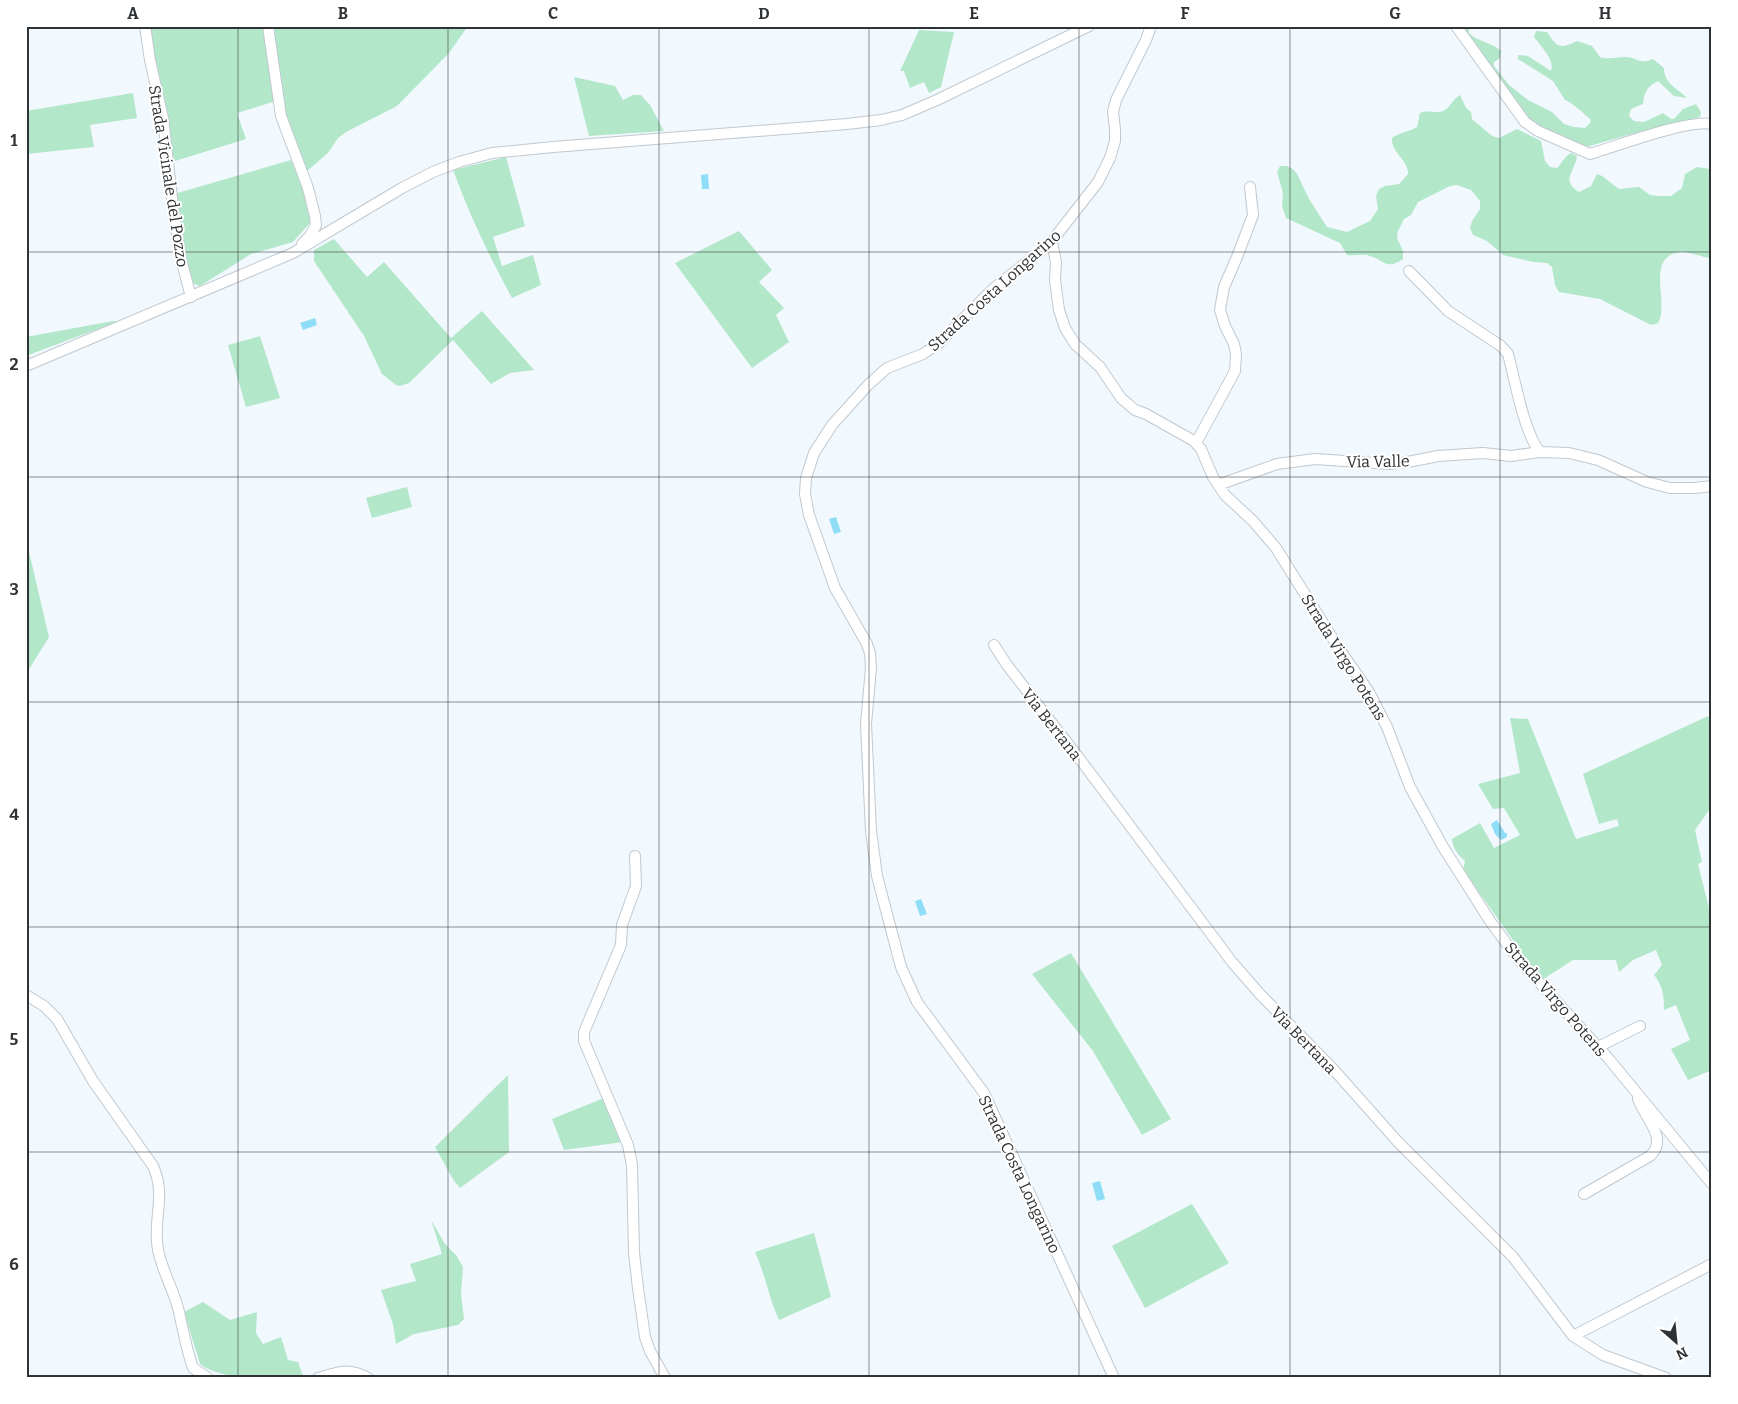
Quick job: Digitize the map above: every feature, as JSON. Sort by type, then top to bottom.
[{"type":"street","name":"Strada Vicinale del Pozzo","points":[[145,26],[150,60],[163,118],[181,259],[190,296]]},
{"type":"street","points":[[268,26],[281,116],[308,188],[316,225],[310,236],[293,253]]},
{"type":"street","points":[[26,366],[293,253],[402,188],[433,172],[459,162],[492,153],[881,120],[902,115],[936,100],[1089,26]]},
{"type":"street","points":[[1456,26],[1525,122],[1538,131],[1590,154],[1669,130],[1704,122],[1712,124]]},
{"type":"street","name":"Strada Costa Longarino","points":[[1114,1378],[984,1094],[917,1002],[901,967],[877,876],[871,831],[866,724],[871,668],[870,653],[867,644],[835,588],[809,515],[804,494],[806,478],[814,453],[832,425],[868,386],[887,368],[923,354],[939,343],[993,290],[1052,242],[1098,182],[1110,158],[1115,142],[1113,112],[1116,100],[1149,28]]},
{"type":"street","points":[[1052,242],[1056,262],[1055,280],[1060,310],[1065,328],[1075,344],[1100,368],[1121,398],[1128,404],[1196,442],[1235,371],[1236,354],[1234,344],[1222,318],[1221,304],[1224,287],[1253,214],[1250,187]]},
{"type":"street","points":[[1409,271],[1448,311],[1501,346],[1508,354],[1526,424],[1534,444],[1540,452]]},
{"type":"street","name":"Strada Virgo Potens","points":[[1196,442],[1225,495],[1253,521],[1276,548],[1355,674],[1369,692],[1387,727],[1410,787],[1443,847],[1490,921],[1527,970],[1598,1047],[1712,1184]]},
{"type":"street","name":"Via Valle","points":[[1218,484],[1277,464],[1315,460],[1390,464],[1438,456],[1483,453],[1511,456],[1540,452],[1569,453],[1598,460],[1648,482],[1670,488],[1712,486]]},
{"type":"street","name":"Via Bertana","points":[[994,645],[1007,665],[1232,962],[1259,993],[1334,1070],[1398,1142],[1513,1257],[1573,1336],[1603,1355],[1666,1378]]},
{"type":"street","points":[[635,856],[636,886],[622,925],[622,946],[584,1032],[584,1041],[628,1145],[632,1165],[634,1254],[639,1298],[648,1344],[665,1378]]},
{"type":"street","points":[[26,995],[44,1006],[57,1019],[93,1081],[153,1166],[159,1179],[161,1197],[156,1230],[158,1251],[178,1307],[193,1368],[208,1378]]},
{"type":"street","points":[[1598,1047],[1640,1026]]},
{"type":"street","points":[[1584,1194],[1650,1156],[1658,1147],[1657,1136],[1642,1109],[1636,1092]]},
{"type":"street","points":[[1573,1336],[1712,1264]]},
{"type":"street","points":[[318,1378],[346,1370],[368,1378]]},
{"type":"green space","points":[[148,26],[265,26],[276,101],[237,113],[246,139],[172,162],[170,133]]},
{"type":"green space","points":[[272,26],[468,26],[449,53],[397,106],[346,132],[338,138],[328,153],[306,172],[282,105]]},
{"type":"green space","points":[[1460,26],[1465,26],[1472,36],[1501,51],[1500,58],[1494,62],[1494,66],[1509,85],[1528,100],[1552,112],[1564,124],[1585,128],[1591,120],[1565,100],[1553,81],[1518,59],[1518,55],[1528,56],[1551,71],[1552,67],[1549,58],[1534,37],[1536,31],[1547,32],[1559,46],[1566,46],[1577,41],[1592,46],[1600,57],[1603,58],[1629,57],[1641,61],[1653,59],[1664,68],[1669,82],[1687,98],[1674,96],[1658,81],[1647,90],[1643,104],[1631,109],[1629,116],[1634,121],[1644,122],[1663,113],[1674,119],[1683,109],[1696,104],[1701,112],[1700,117],[1586,147],[1539,126],[1528,118]]},
{"type":"green space","points":[[919,30],[954,32],[941,87],[929,93],[924,82],[910,88],[904,71],[900,71]]},
{"type":"green space","points":[[574,77],[615,86],[623,100],[633,95],[641,95],[650,105],[664,131],[589,136]]},
{"type":"green space","points":[[133,93],[137,118],[90,125],[94,147],[26,154],[26,111]]},
{"type":"green space","points":[[1460,95],[1466,108],[1471,112],[1472,119],[1492,136],[1499,138],[1517,129],[1541,141],[1545,161],[1550,167],[1557,168],[1571,153],[1577,156],[1569,180],[1573,188],[1579,192],[1591,186],[1597,174],[1619,189],[1639,187],[1650,195],[1671,196],[1682,188],[1685,174],[1697,167],[1710,169],[1712,258],[1681,252],[1670,255],[1663,262],[1660,282],[1661,314],[1658,323],[1651,325],[1600,299],[1559,292],[1555,285],[1552,267],[1547,263],[1533,262],[1503,255],[1487,241],[1473,235],[1470,228],[1480,209],[1480,201],[1471,190],[1457,185],[1450,186],[1418,202],[1411,215],[1404,219],[1397,238],[1403,251],[1403,259],[1392,264],[1367,255],[1347,255],[1340,243],[1286,218],[1282,206],[1283,193],[1277,172],[1280,166],[1287,166],[1297,174],[1309,199],[1327,227],[1347,232],[1370,221],[1378,209],[1376,196],[1379,189],[1399,184],[1408,174],[1406,165],[1394,148],[1392,138],[1417,127],[1420,113],[1442,111]]},
{"type":"green space","points":[[506,157],[525,226],[493,237],[502,266],[533,255],[541,285],[512,298],[480,235],[453,170]]},
{"type":"green space","points":[[291,160],[304,192],[310,223],[293,242],[251,254],[200,286],[192,283],[189,278],[174,194]]},
{"type":"green space","points":[[739,231],[772,270],[759,282],[784,308],[776,315],[789,342],[752,368],[675,263]]},
{"type":"green space","points":[[334,239],[367,277],[384,262],[451,338],[482,311],[534,370],[510,373],[491,384],[453,340],[409,383],[400,386],[396,385],[382,374],[364,336],[314,261],[314,250]]},
{"type":"green space","points":[[119,321],[26,356],[26,337]]},
{"type":"green space","points":[[260,336],[280,398],[246,407],[228,345]]},
{"type":"green space","points":[[407,487],[412,507],[372,518],[366,498]]},
{"type":"green space","points":[[26,539],[49,637],[26,674]]},
{"type":"green space","points":[[1708,716],[1712,725],[1712,806],[1695,830],[1702,862],[1698,864],[1709,908],[1712,907],[1712,1070],[1688,1080],[1671,1049],[1690,1040],[1676,1005],[1664,1010],[1662,991],[1654,975],[1662,965],[1656,950],[1633,960],[1619,972],[1616,960],[1573,960],[1542,980],[1523,958],[1513,940],[1463,870],[1465,861],[1455,849],[1452,839],[1480,823],[1494,848],[1520,835],[1504,808],[1493,809],[1478,784],[1520,773],[1510,718],[1528,719],[1576,839],[1619,826],[1617,819],[1599,824],[1583,774]]},
{"type":"green space","points":[[1071,953],[1171,1119],[1142,1135],[1093,1051],[1032,974]]},
{"type":"green space","points":[[508,1075],[509,1152],[460,1188],[435,1147]]},
{"type":"green space","points":[[604,1098],[623,1142],[564,1150],[552,1119]]},
{"type":"green space","points":[[1192,1204],[1229,1263],[1145,1308],[1112,1246]]},
{"type":"green space","points":[[431,1220],[445,1244],[456,1255],[463,1267],[461,1294],[464,1319],[458,1325],[414,1334],[396,1344],[393,1324],[381,1290],[416,1281],[410,1264],[442,1254]]},
{"type":"green space","points":[[814,1233],[831,1297],[779,1320],[755,1252]]},
{"type":"green space","points":[[203,1302],[230,1320],[257,1312],[256,1333],[263,1344],[281,1337],[288,1360],[298,1362],[303,1376],[249,1378],[221,1373],[200,1364],[184,1312]]},
{"type":"water","points":[[708,174],[709,189],[702,189],[701,175]]},
{"type":"water","points":[[315,318],[317,325],[303,330],[300,323]]},
{"type":"water","points":[[836,517],[841,532],[834,534],[829,519]]},
{"type":"water","points":[[1497,820],[1505,833],[1507,833],[1507,837],[1501,840],[1495,834],[1491,824]]},
{"type":"water","points":[[921,899],[927,914],[920,916],[915,901]]},
{"type":"water","points":[[1100,1181],[1105,1199],[1097,1201],[1092,1183]]}]
